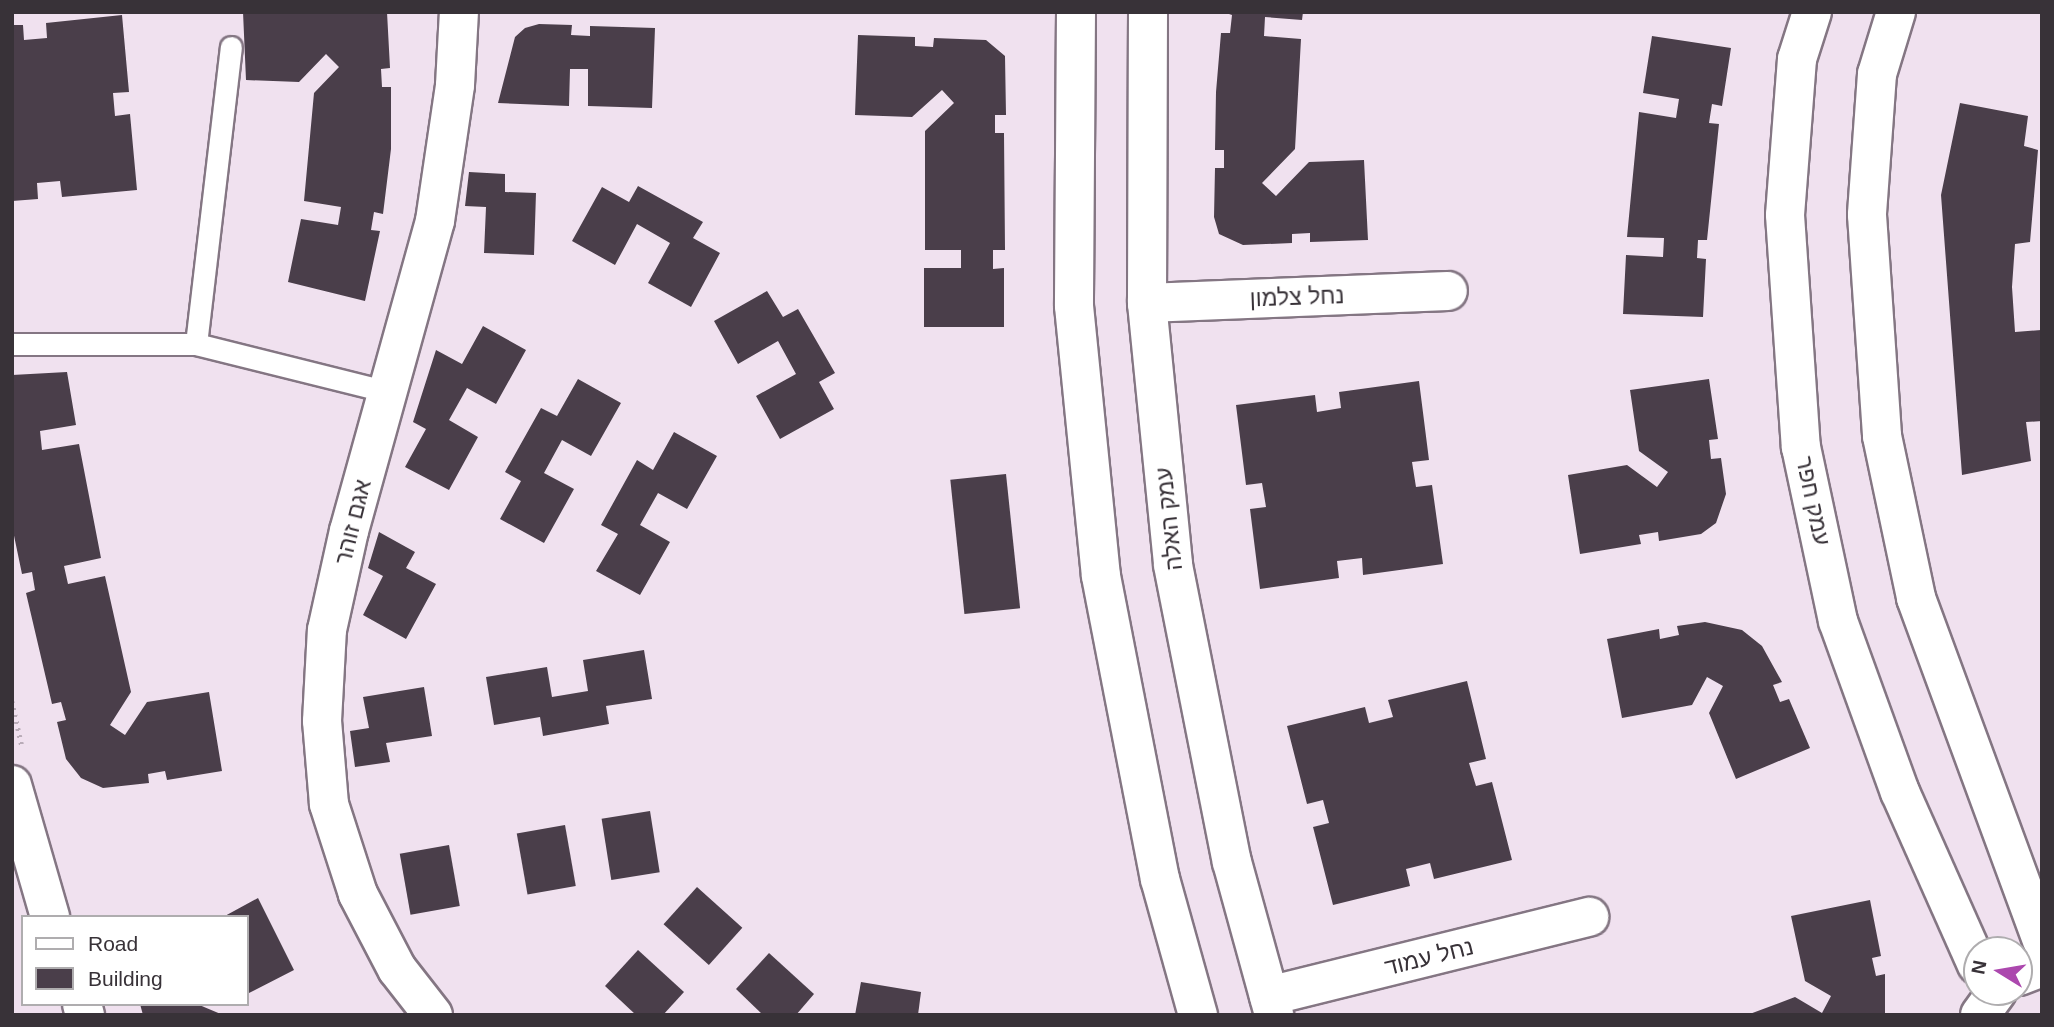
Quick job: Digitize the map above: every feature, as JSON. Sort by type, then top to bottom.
[{"type":"street","name":"אגם זוהר","points":[[433,1015],[397,969],[358,894],[329,804],[322,721],[327,630],[349,531],[435,221],[455,85],[459,12]]},
{"type":"street","points":[[1076,12],[1074,306],[1101,576],[1160,879],[1198,1015]]},
{"type":"street","name":"עמק האלה","points":[[1148,12],[1147,303],[1173,565],[1232,862],[1272,1005]]},
{"type":"street","name":"עמק חפר","points":[[1812,12],[1797,59],[1785,215],[1801,447],[1838,621],[1900,792],[1967,936]]},
{"type":"street","points":[[1896,12],[1877,74],[1867,215],[1882,436],[1916,598],[2042,940]]},
{"type":"street","name":"נחל צלמון","points":[[1147,303],[1448,291]]},
{"type":"street","points":[[12,785],[49,915]]},
{"type":"street","name":"נחל עמוד","points":[[1272,1005],[1589,917]]},
{"type":"lane","points":[[196,344],[231,47]]},
{"type":"lane","points":[[12,344],[196,344],[389,392]]},
{"type":"building","points":[[243,12],[387,12],[390,68],[381,69],[382,87],[391,87],[391,149],[383,214],[374,212],[371,230],[380,231],[365,301],[288,282],[301,219],[338,225],[341,207],[304,201],[314,93],[339,67],[326,54],[299,82],[246,80]]},
{"type":"building","points":[[1223,12],[1303,12],[1302,20],[1265,17],[1264,36],[1301,39],[1295,149],[1262,183],[1276,196],[1309,162],[1364,160],[1368,240],[1310,242],[1310,233],[1292,234],[1292,243],[1243,245],[1219,234],[1214,217],[1215,168],[1224,168],[1224,150],[1215,150],[1216,92],[1221,33],[1230,33],[1232,15]]},
{"type":"building","points":[[122,15],[129,92],[113,93],[115,116],[130,114],[137,190],[62,197],[60,181],[37,183],[38,199],[12,201],[12,25],[23,25],[24,40],[47,38],[46,23]]},
{"type":"building","points":[[539,24],[572,25],[571,35],[590,36],[590,26],[655,28],[652,108],[588,106],[588,69],[570,69],[569,106],[498,103],[515,37],[525,28]]},
{"type":"building","points":[[858,35],[915,37],[915,46],[933,47],[934,38],[986,40],[1005,56],[1006,115],[995,115],[995,133],[1004,133],[1005,250],[993,250],[993,269],[1004,268],[1004,327],[924,327],[924,268],[961,268],[961,250],[925,250],[925,131],[954,103],[942,90],[912,117],[855,115]]},
{"type":"building","points":[[1652,36],[1731,48],[1722,106],[1712,104],[1709,123],[1719,124],[1707,240],[1698,240],[1697,258],[1706,259],[1703,317],[1623,314],[1626,255],[1663,257],[1664,238],[1627,237],[1639,112],[1676,118],[1679,99],[1643,93]]},
{"type":"building","points":[[1960,103],[2028,116],[2024,146],[2038,150],[2030,242],[2015,244],[2012,287],[2015,332],[2041,330],[2042,357],[2042,421],[2026,422],[2031,461],[1962,475],[1941,195]]},
{"type":"building","points":[[469,172],[505,174],[505,192],[536,193],[534,255],[484,253],[486,207],[465,206]]},
{"type":"building","points":[[638,186],[703,222],[693,238],[720,253],[691,307],[648,283],[670,243],[637,224],[615,265],[572,241],[602,187],[629,202]]},
{"type":"building","points":[[767,291],[783,317],[798,309],[835,373],[819,382],[834,409],[780,439],[756,396],[796,374],[778,341],[738,364],[714,321]]},
{"type":"building","points":[[483,326],[526,350],[496,404],[467,388],[449,420],[478,437],[449,490],[405,467],[426,429],[413,422],[436,350],[462,364]]},
{"type":"building","points":[[67,372],[76,425],[40,431],[42,450],[79,444],[101,558],[64,566],[68,584],[105,576],[131,692],[110,725],[125,735],[147,702],[209,692],[222,771],[167,780],[165,771],[148,774],[149,783],[103,788],[81,778],[66,759],[57,722],[66,720],[61,702],[52,704],[26,593],[35,590],[32,572],[22,574],[12,526],[12,375]]},
{"type":"building","points":[[578,379],[621,403],[591,456],[562,440],[544,473],[574,489],[544,543],[500,519],[521,481],[505,472],[541,408],[557,416]]},
{"type":"building","points":[[1709,379],[1718,439],[1709,440],[1711,459],[1721,458],[1726,494],[1716,523],[1701,534],[1659,541],[1658,532],[1639,535],[1641,544],[1580,554],[1568,475],[1627,465],[1657,487],[1668,472],[1639,451],[1630,390]]},
{"type":"building","points":[[1419,381],[1429,460],[1412,462],[1416,487],[1432,485],[1443,564],[1363,575],[1362,558],[1337,561],[1339,578],[1260,589],[1250,509],[1266,507],[1262,483],[1246,485],[1236,405],[1315,395],[1317,412],[1341,408],[1339,392]]},
{"type":"building","points":[[674,432],[717,456],[687,509],[658,493],[640,525],[670,542],[640,595],[596,571],[618,534],[601,525],[637,460],[653,470]]},
{"type":"building","points":[[1006,474],[1020,608],[964,614],[950,480]]},
{"type":"building","points":[[379,532],[415,552],[406,568],[436,584],[406,639],[363,615],[383,576],[368,568]]},
{"type":"building","points":[[1705,622],[1742,630],[1762,646],[1782,682],[1773,685],[1780,702],[1789,699],[1810,748],[1736,779],[1709,713],[1723,686],[1707,677],[1692,705],[1622,718],[1607,639],[1659,629],[1660,639],[1679,635],[1677,626]]},
{"type":"building","points":[[644,650],[652,699],[606,706],[609,724],[543,736],[540,717],[494,725],[486,677],[547,667],[552,697],[588,691],[583,660]]},
{"type":"building","points":[[1467,681],[1486,759],[1469,763],[1476,786],[1492,782],[1512,860],[1434,879],[1430,863],[1406,869],[1410,886],[1333,905],[1313,827],[1329,823],[1323,800],[1307,804],[1287,726],[1365,707],[1369,723],[1393,717],[1388,700]]},
{"type":"building","points":[[424,687],[432,736],[386,743],[390,762],[355,767],[350,731],[369,728],[363,697]]},
{"type":"building","points":[[650,811],[660,872],[611,880],[602,819]]},
{"type":"building","points":[[565,825],[576,886],[528,895],[517,834]]},
{"type":"building","points":[[449,845],[460,906],[411,915],[400,854]]},
{"type":"building","points":[[697,887],[742,928],[709,965],[664,924]]},
{"type":"building","points":[[258,898],[294,970],[248,993],[248,915],[227,915]]},
{"type":"building","points":[[1870,900],[1881,956],[1872,958],[1876,976],[1885,974],[1885,1015],[1747,1015],[1795,997],[1822,1013],[1831,996],[1805,981],[1791,916]]},
{"type":"building","points":[[638,950],[684,992],[663,1015],[636,1015],[605,986]]},
{"type":"building","points":[[769,953],[814,994],[796,1015],[763,1015],[736,989]]},
{"type":"building","points":[[861,982],[921,992],[918,1015],[855,1015]]},
{"type":"building","points":[[141,1006],[202,1006],[223,1015],[143,1015]]}]
